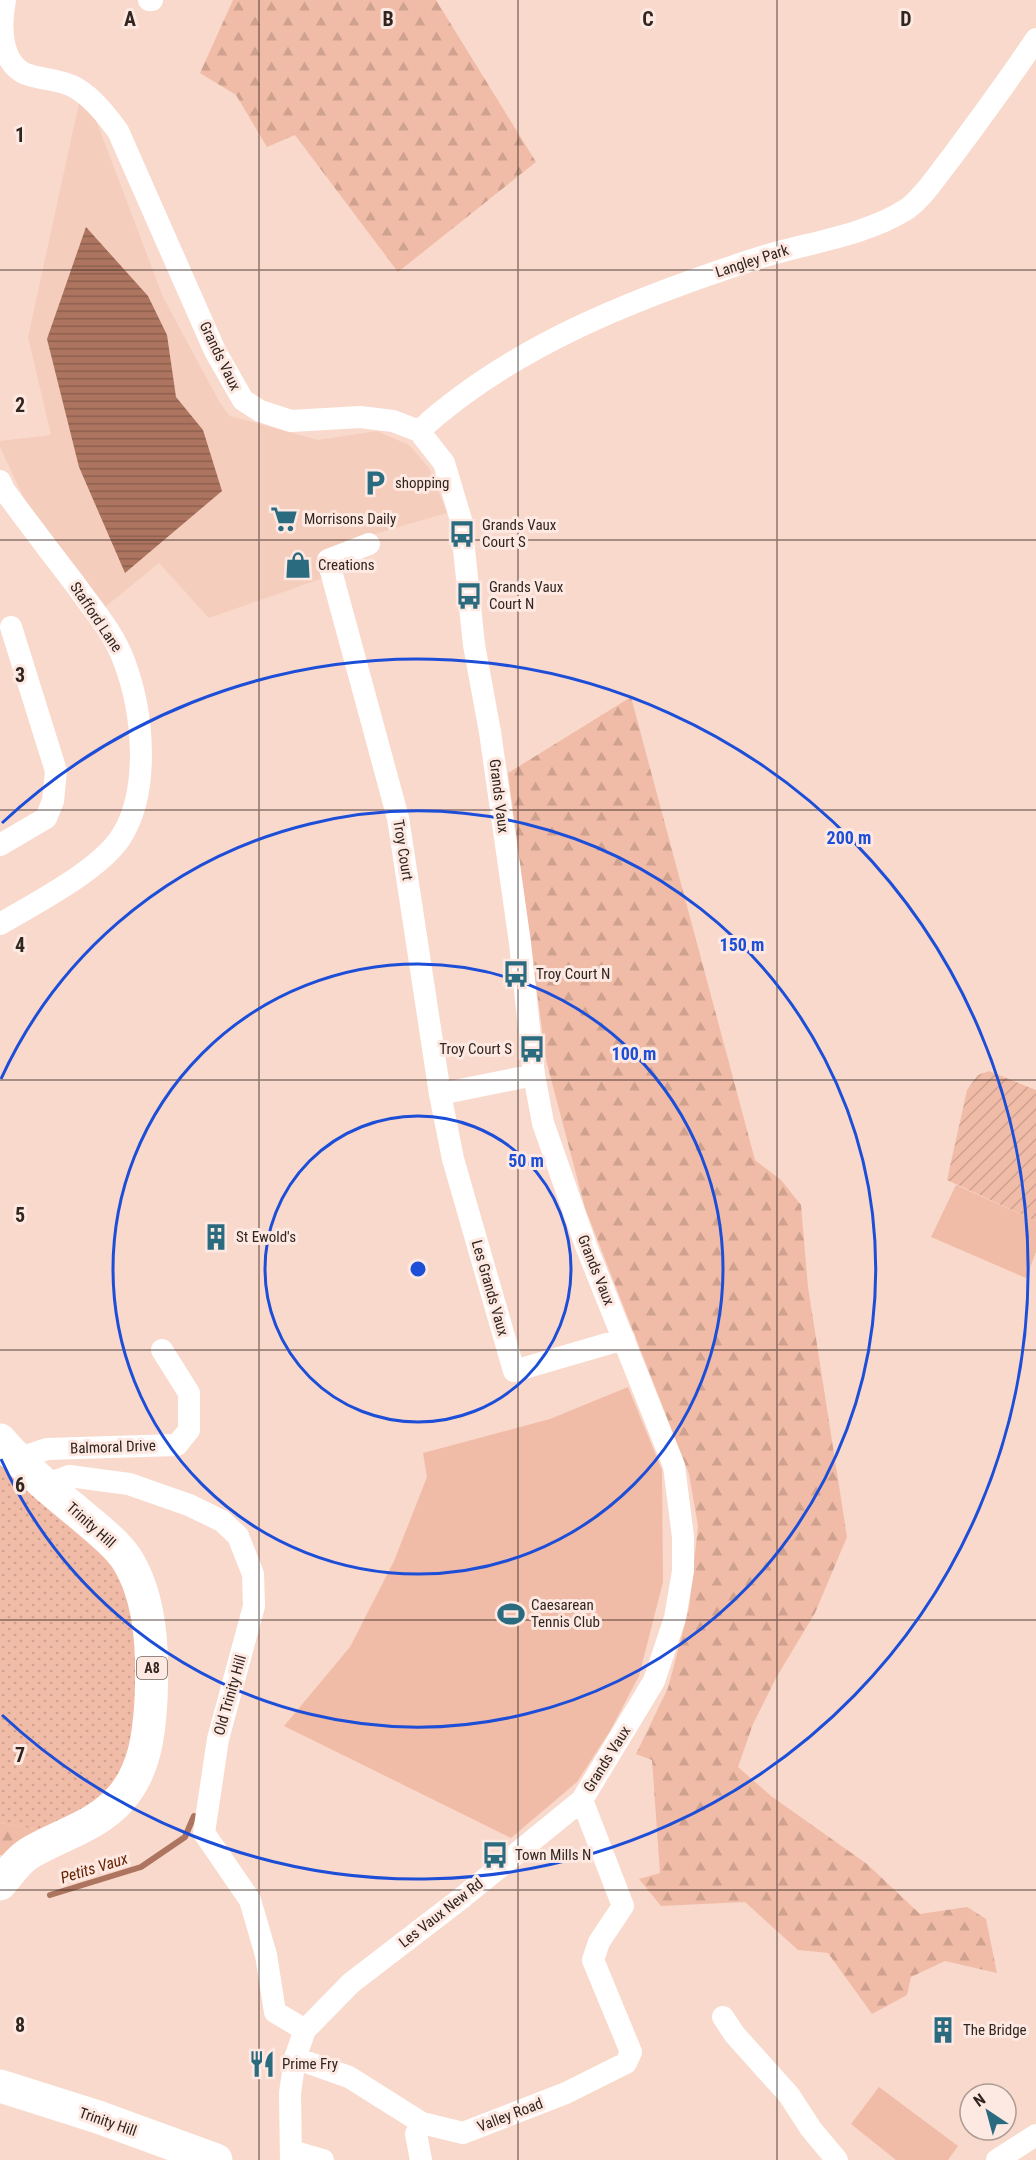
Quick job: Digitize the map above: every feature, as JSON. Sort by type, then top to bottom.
[{"type":"main road","name":"Trinity Hill","points":[[0,1884],[26,1855],[84,1828],[121,1798],[140,1767],[149,1733],[152,1674],[149,1626],[138,1582],[126,1558],[111,1540],[45,1485],[8,1450]]},
{"type":"main road","name":"Trinity Hill","points":[[0,2086],[98,2117],[202,2158]]},
{"type":"street","name":"Grands Vaux","points":[[5,0],[2,39],[5,68],[75,87],[96,104],[118,130],[215,351],[243,400],[260,411],[291,421],[360,417],[393,421],[419,431],[444,464],[461,520],[474,645],[490,732],[514,898],[534,1075],[543,1123],[567,1195],[674,1466],[683,1537],[683,1571],[675,1618],[654,1681],[582,1800]]},
{"type":"street","name":"Langley Park","points":[[419,431],[473,387],[546,342],[648,298],[753,259],[880,224],[909,208],[947,163],[1036,39]]},
{"type":"street","name":"Stafford Lane","points":[[0,480],[4,490],[102,621],[124,660],[139,721],[141,762],[135,808],[121,838],[98,861],[0,924]]},
{"type":"street","name":"Troy Court","points":[[369,544],[328,560],[398,818],[440,1094]]},
{"type":"street","points":[[0,845],[46,818],[53,801],[56,771],[11,627]]},
{"type":"street","points":[[440,1094],[534,1075]]},
{"type":"street","name":"Les Grands Vaux","points":[[440,1094],[453,1159],[513,1371],[624,1339]]},
{"type":"street","name":"Balmoral Drive","points":[[8,1450],[177,1445],[189,1430],[189,1393],[162,1350]]},
{"type":"street","name":"Old Trinity Hill","points":[[45,1485],[69,1476],[129,1484],[189,1505],[222,1521],[238,1536],[253,1574],[254,1606],[218,1740],[204,1833],[250,1900],[266,1956],[274,2012],[305,2031]]},
{"type":"street","name":"Valley Road","points":[[295,2058],[349,2077],[422,2123],[464,2133],[566,2093],[626,2063],[630,2052],[593,1959],[599,1942],[622,1906],[582,1800]]},
{"type":"street","name":"Les Vaux New Rd","points":[[305,2031],[351,1983],[463,1897],[582,1800]]},
{"type":"street","points":[[723,2017],[735,2035],[789,2095],[811,2129],[837,2160]]},
{"type":"street","points":[[305,2031],[295,2058],[290,2093],[292,2155],[323,2160]]},
{"type":"street","points":[[421,2160],[416,2134],[422,2123]]},
{"type":"street","points":[[997,2160],[1036,2135]]},
{"type":"shaded area","points":[[79,103],[96,120],[163,297],[220,403],[230,416],[318,440],[377,431],[409,445],[429,468],[447,513],[340,544],[326,577],[209,618],[159,563],[105,607],[32,515],[0,447],[0,441],[51,435],[28,337]]},
{"type":"shaded area","points":[[86,227],[148,296],[167,335],[176,397],[203,430],[222,491],[125,573],[79,467],[47,339]]},
{"type":"green space","points":[[233,0],[436,0],[536,162],[398,272],[295,135],[267,147],[236,95],[200,73]]},
{"type":"green space","points":[[631,697],[755,1160],[781,1180],[801,1205],[808,1287],[847,1537],[815,1613],[776,1678],[753,1724],[738,1767],[771,1796],[867,1864],[920,1914],[967,1907],[986,1919],[997,1973],[945,1961],[911,1977],[907,1995],[872,2014],[828,1953],[798,1950],[745,1902],[661,1906],[639,1879],[660,1873],[652,1760],[636,1754],[668,1688],[689,1608],[698,1526],[689,1474],[585,1208],[546,1060],[508,773]]},
{"type":"green space","points":[[989,1071],[1036,1090],[1036,1221],[947,1180],[967,1090],[978,1075]]},
{"type":"green space","points":[[956,1185],[1036,1221],[1036,1252],[1026,1278],[931,1237]]},
{"type":"green space","name":"Caesarean Tennis Club","points":[[628,1387],[662,1470],[663,1582],[639,1676],[610,1731],[577,1782],[511,1838],[284,1726],[350,1647],[394,1561],[427,1477],[423,1453],[550,1419]]},
{"type":"green space","points":[[0,1457],[117,1561],[139,1630],[136,1741],[111,1790],[52,1832],[0,1823]]},
{"type":"green space","points":[[0,1823],[52,1832],[15,1857],[0,1855]]},
{"type":"green space","points":[[879,2087],[958,2146],[948,2160],[896,2160],[851,2124]]},
{"type":"waterway","name":"Petits Vaux","points":[[50,1895],[141,1867],[185,1837],[194,1816]]},
{"type":"place","name":"shopping","points":[[375,483]]},
{"type":"place","name":"Morrisons Daily","points":[[284,519]]},
{"type":"place","name":"Grands Vaux Court S","points":[[462,534]]},
{"type":"place","name":"Creations","points":[[298,565]]},
{"type":"place","name":"Grands Vaux Court N","points":[[469,596]]},
{"type":"place","name":"Troy Court N","points":[[516,974]]},
{"type":"place","name":"Troy Court S","points":[[532,1049]]},
{"type":"place","name":"St Ewold's","points":[[216,1237]]},
{"type":"place","name":"Caesarean Tennis Club","points":[[511,1614]]},
{"type":"place","name":"Town Mills N","points":[[495,1855]]},
{"type":"place","name":"The Bridge","points":[[943,2030]]},
{"type":"place","name":"Prime Fry","points":[[262,2064]]}]
